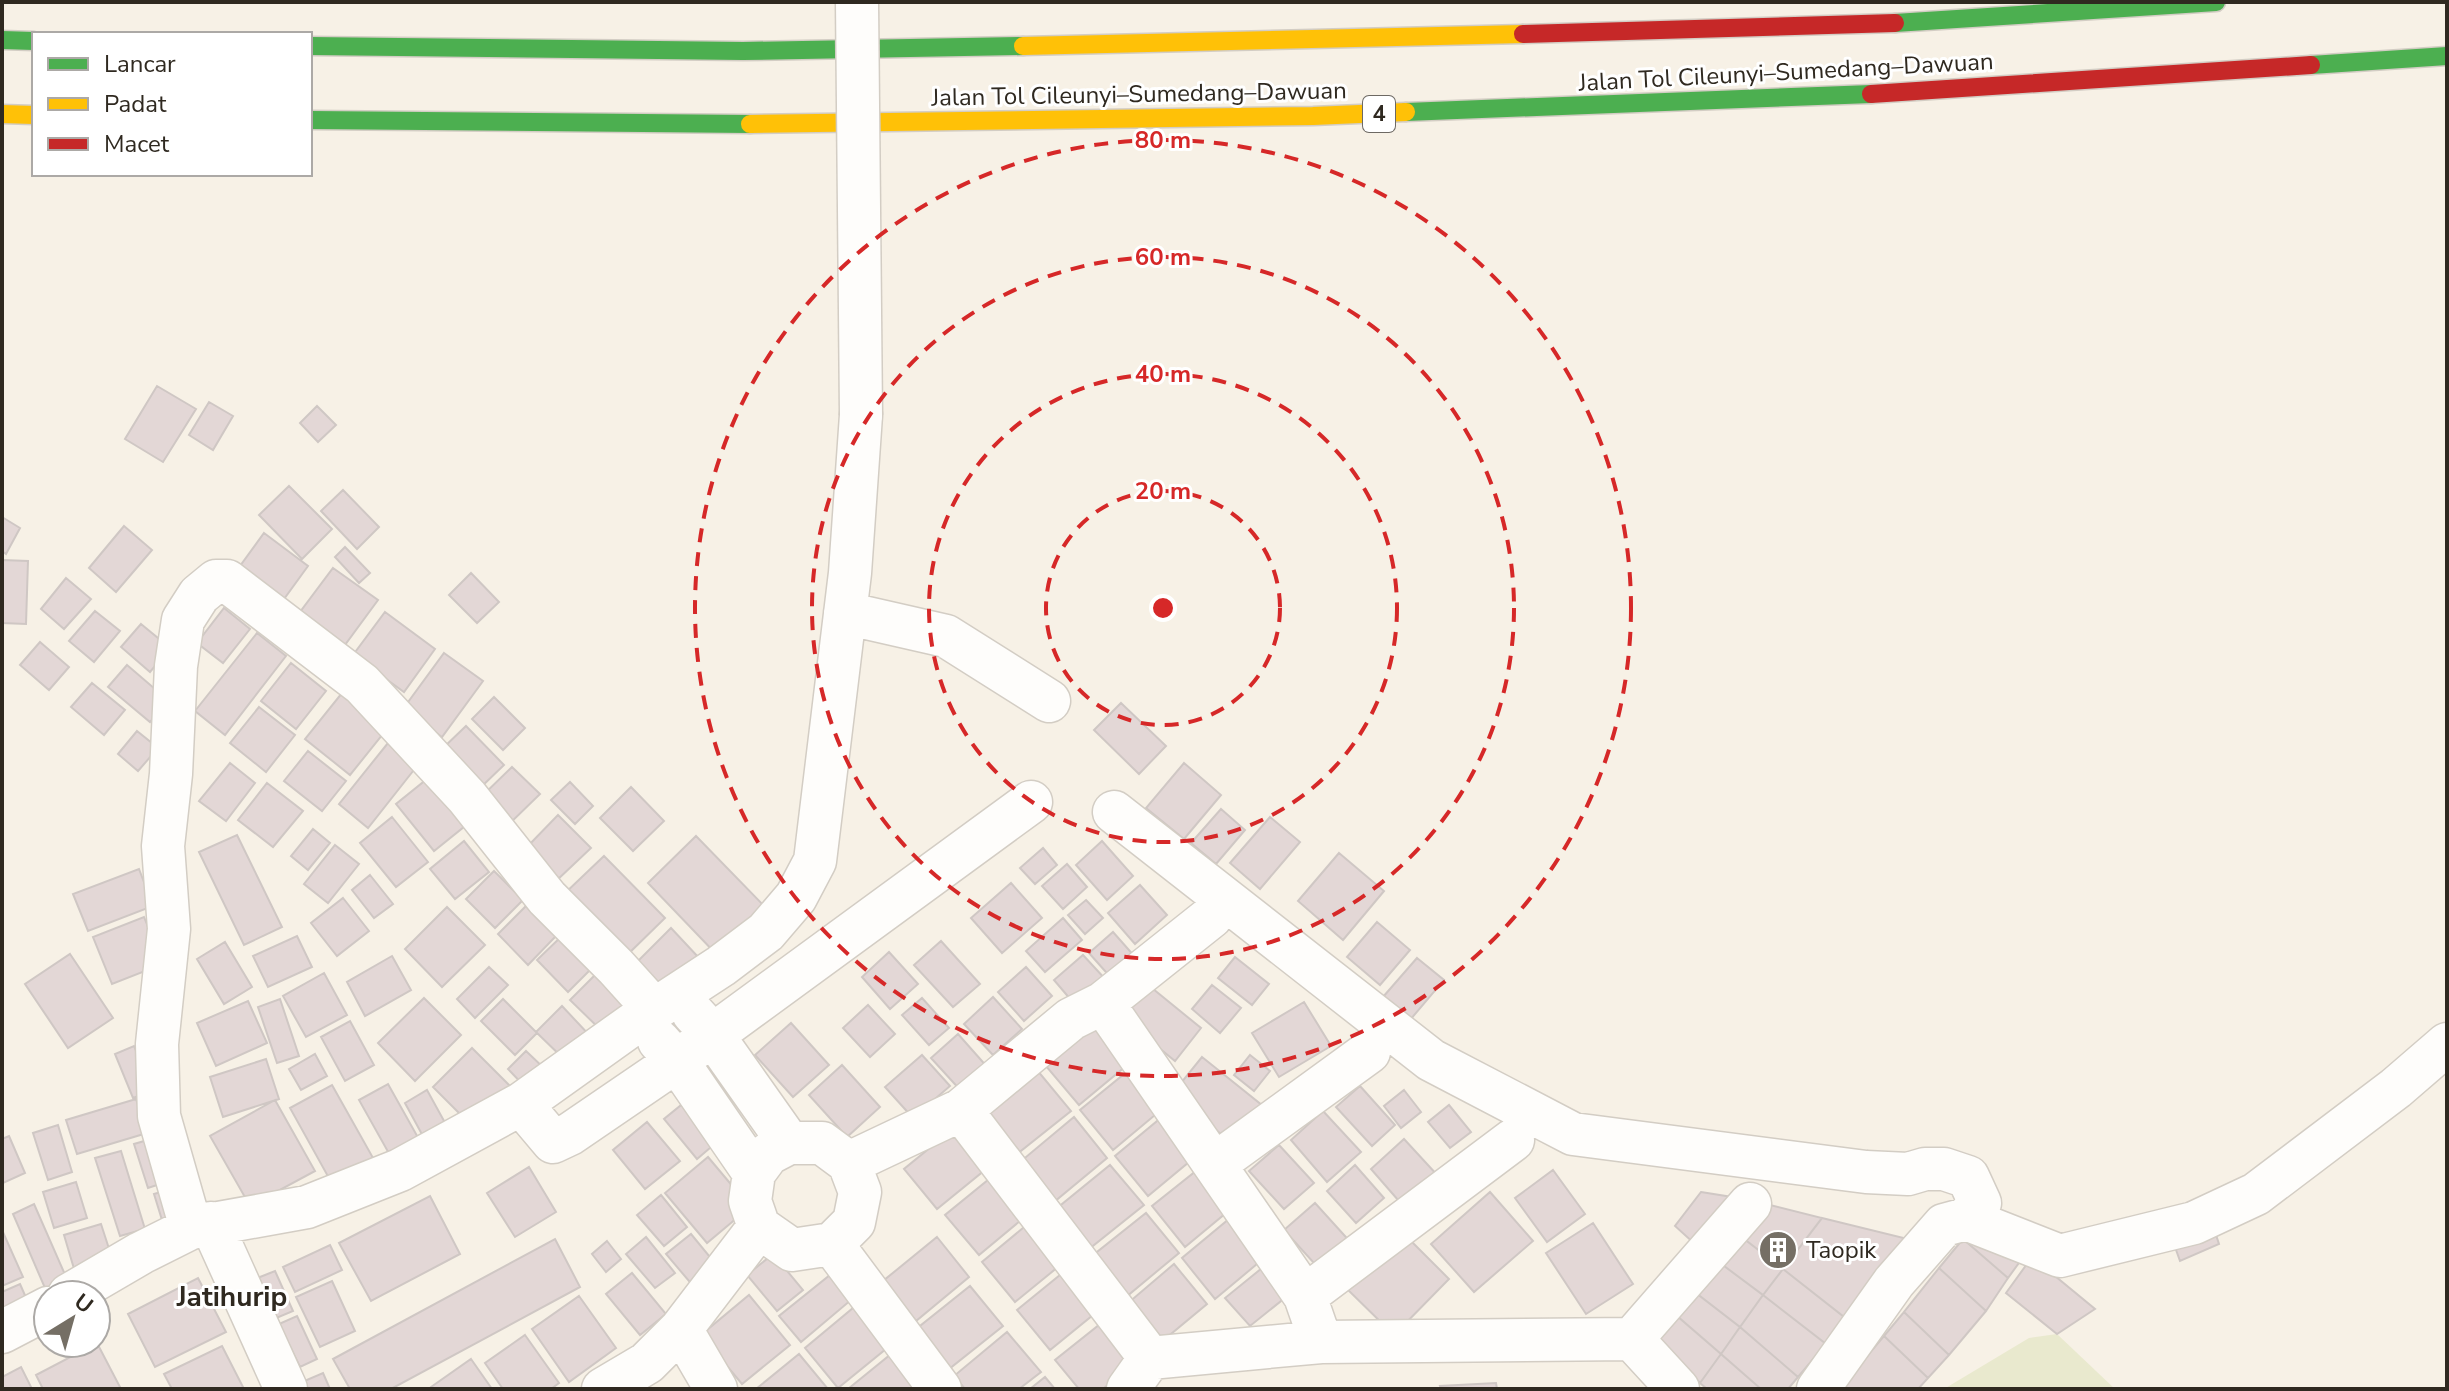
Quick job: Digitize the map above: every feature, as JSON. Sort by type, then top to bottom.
[{"type":"highway","name":"Jalan Tol Cileunyi–Sumedang–Dawuan","points":[[312,46],[743,51],[1313,40],[1874,24],[2216,2]]},
{"type":"highway","points":[[2,40],[32,41]]},
{"type":"highway","name":"Jalan Tol Cileunyi–Sumedang–Dawuan","points":[[312,120],[755,124],[1313,116],[1871,94],[2447,56]]},
{"type":"highway","points":[[2,114],[32,115]]},
{"type":"street","points":[[96,1279],[141,1253],[201,1225],[307,1207],[400,1170],[521,1104],[721,966],[766,932],[796,897],[815,861],[850,573],[861,415],[857,2]]},
{"type":"street","points":[[286,1389],[201,1225],[159,1116],[157,1044],[169,929],[163,846],[171,774],[176,666],[183,620],[199,595],[216,581],[227,581],[362,684],[467,797],[547,898],[656,1008],[712,1034],[789,1143]]},
{"type":"street","points":[[845,613],[946,636],[1049,701]]},
{"type":"street","points":[[521,1104],[553,1142],[570,1134],[677,1061],[1031,802]]},
{"type":"street","points":[[1114,812],[1431,1060],[1573,1134],[1854,1171],[1908,1174],[1925,1169],[1944,1169],[1968,1177],[1980,1203],[1966,1219],[1944,1225],[1894,1282],[1818,1389]]},
{"type":"street","points":[[849,1163],[961,1110],[1071,1019],[1103,1003],[1211,917]]},
{"type":"street","points":[[1103,1003],[1305,1296],[1321,1342]]},
{"type":"street","points":[[656,1008],[677,1061],[754,1173]]},
{"type":"street","points":[[1966,1219],[2060,1256],[2194,1223],[2256,1194],[2396,1088],[2447,1044]]},
{"type":"street","points":[[1215,1164],[1369,1052]]},
{"type":"street","points":[[961,1110],[1139,1374],[1321,1342],[1632,1339],[1678,1389]]},
{"type":"street","points":[[1305,1296],[1513,1140]]},
{"type":"street","points":[[789,1143],[822,1143],[849,1163],[860,1192],[854,1222],[832,1244],[792,1250],[759,1227],[750,1201],[754,1173],[768,1154],[789,1143]]},
{"type":"street","points":[[1632,1339],[1750,1204]]},
{"type":"street","points":[[603,1389],[654,1376],[681,1329],[759,1227]]},
{"type":"street","points":[[832,1244],[940,1389]]},
{"type":"street","points":[[2,1332],[32,1316]]},
{"type":"street","points":[[681,1329],[716,1389]]},
{"type":"green space","points":[[2057,1334],[2115,1389],[1944,1389],[2029,1338]]},
{"type":"building","points":[[157,386],[196,409],[163,462],[125,439]]},
{"type":"building","points":[[209,402],[233,416],[213,450],[189,435]]},
{"type":"building","points":[[317,406],[336,425],[318,442],[300,423]]},
{"type":"building","points":[[289,486],[332,529],[302,559],[259,515]]},
{"type":"building","points":[[343,490],[379,527],[357,549],[321,511]]},
{"type":"building","points":[[2,517],[20,528],[6,554],[2,551]]},
{"type":"building","points":[[124,526],[152,550],[116,592],[89,568]]},
{"type":"building","points":[[264,533],[308,566],[276,610],[232,577]]},
{"type":"building","points":[[345,547],[370,573],[359,583],[335,557]]},
{"type":"building","points":[[2,560],[28,561],[26,624],[2,623]]},
{"type":"building","points":[[333,568],[378,600],[339,653],[294,620]]},
{"type":"building","points":[[471,573],[499,602],[477,623],[449,595]]},
{"type":"building","points":[[66,578],[91,599],[64,629],[41,609]]},
{"type":"building","points":[[224,608],[250,629],[223,663],[197,643]]},
{"type":"building","points":[[95,611],[120,631],[94,662],[69,641]]},
{"type":"building","points":[[385,612],[435,649],[404,692],[353,655]]},
{"type":"building","points":[[141,624],[170,648],[150,672],[121,647]]},
{"type":"building","points":[[257,633],[286,656],[225,735],[195,711]]},
{"type":"building","points":[[40,642],[69,667],[49,690],[20,665]]},
{"type":"building","points":[[444,653],[483,681],[442,737],[403,709]]},
{"type":"building","points":[[291,663],[326,691],[296,729],[261,701]]},
{"type":"building","points":[[127,665],[169,701],[150,722],[108,687]]},
{"type":"building","points":[[92,683],[125,710],[104,735],[71,707]]},
{"type":"building","points":[[342,693],[387,729],[350,775],[305,739]]},
{"type":"building","points":[[494,697],[525,728],[503,750],[472,719]]},
{"type":"building","points":[[1121,703],[1166,746],[1139,774],[1094,730]]},
{"type":"building","points":[[259,707],[295,735],[266,772],[230,743]]},
{"type":"building","points":[[466,726],[504,765],[480,788],[442,749]]},
{"type":"building","points":[[137,731],[158,748],[138,771],[118,754]]},
{"type":"building","points":[[388,743],[417,766],[368,828],[339,804]]},
{"type":"building","points":[[308,751],[346,781],[322,811],[284,781]]},
{"type":"building","points":[[230,763],[255,783],[226,821],[199,801]]},
{"type":"building","points":[[1184,763],[1221,795],[1184,839],[1146,808]]},
{"type":"building","points":[[512,767],[540,794],[506,827],[479,799]]},
{"type":"building","points":[[432,775],[470,822],[434,851],[396,804]]},
{"type":"building","points":[[570,782],[593,806],[575,824],[551,800]]},
{"type":"building","points":[[267,783],[303,811],[273,847],[238,820]]},
{"type":"building","points":[[631,787],[664,821],[633,851],[600,818]]},
{"type":"building","points":[[1221,809],[1245,830],[1216,864],[1191,843]]},
{"type":"building","points":[[558,815],[591,848],[556,881],[525,849]]},
{"type":"building","points":[[392,817],[428,862],[396,887],[360,843]]},
{"type":"building","points":[[1270,817],[1300,842],[1260,889],[1230,863]]},
{"type":"building","points":[[313,829],[330,843],[308,870],[291,856]]},
{"type":"building","points":[[237,835],[282,927],[244,945],[199,852]]},
{"type":"building","points":[[696,836],[768,910],[719,957],[648,883]]},
{"type":"building","points":[[464,841],[489,872],[455,899],[430,869]]},
{"type":"building","points":[[1102,841],[1133,876],[1107,900],[1076,865]]},
{"type":"building","points":[[335,845],[359,864],[328,903],[304,884]]},
{"type":"building","points":[[1043,848],[1057,865],[1035,884],[1020,868]]},
{"type":"building","points":[[1339,853],[1384,891],[1343,940],[1298,901]]},
{"type":"building","points":[[604,856],[665,918],[623,959],[562,896]]},
{"type":"building","points":[[1067,864],[1087,887],[1063,909],[1042,886]]},
{"type":"building","points":[[139,869],[153,906],[88,931],[73,894]]},
{"type":"building","points":[[494,871],[523,900],[495,928],[466,899]]},
{"type":"building","points":[[370,875],[393,904],[374,918],[352,890]]},
{"type":"building","points":[[1011,883],[1042,918],[1002,953],[971,918]]},
{"type":"building","points":[[1140,885],[1167,915],[1135,944],[1108,913]]},
{"type":"building","points":[[343,898],[369,931],[337,956],[311,923]]},
{"type":"building","points":[[1086,900],[1103,918],[1085,934],[1068,915]]},
{"type":"building","points":[[526,906],[556,936],[528,965],[498,934]]},
{"type":"building","points":[[447,907],[485,945],[442,987],[405,949]]},
{"type":"building","points":[[144,917],[163,964],[112,984],[93,937]]},
{"type":"building","points":[[1063,918],[1082,940],[1045,972],[1026,951]]},
{"type":"building","points":[[1377,922],[1410,950],[1380,985],[1347,957]]},
{"type":"building","points":[[671,928],[700,959],[666,992],[637,962]]},
{"type":"building","points":[[1113,932],[1136,958],[1113,980],[1089,953]]},
{"type":"building","points":[[565,933],[596,964],[568,992],[537,960]]},
{"type":"building","points":[[297,936],[312,967],[268,987],[253,956]]},
{"type":"building","points":[[941,941],[980,984],[953,1007],[914,965]]},
{"type":"building","points":[[225,942],[252,987],[224,1004],[197,959]]},
{"type":"building","points":[[889,952],[918,984],[890,1009],[862,977]]},
{"type":"building","points":[[70,954],[113,1018],[68,1048],[25,984]]},
{"type":"building","points":[[1083,955],[1107,981],[1077,1007],[1054,980]]},
{"type":"building","points":[[392,956],[411,990],[365,1016],[347,982]]},
{"type":"building","points":[[1235,957],[1269,984],[1252,1005],[1218,978]]},
{"type":"building","points":[[1417,958],[1444,980],[1410,1020],[1383,997]]},
{"type":"building","points":[[489,967],[508,985],[475,1018],[457,999]]},
{"type":"building","points":[[1026,967],[1052,996],[1024,1021],[998,992]]},
{"type":"building","points":[[601,969],[636,1005],[605,1034],[570,1000]]},
{"type":"building","points":[[324,973],[347,1015],[306,1037],[283,996]]},
{"type":"building","points":[[1147,984],[1201,1028],[1175,1061],[1120,1016]]},
{"type":"building","points":[[1212,985],[1241,1008],[1220,1033],[1192,1009]]},
{"type":"building","points":[[993,997],[1022,1029],[993,1055],[964,1024]]},
{"type":"building","points":[[424,998],[461,1035],[415,1081],[378,1043]]},
{"type":"building","points":[[922,998],[949,1028],[929,1045],[902,1015]]},
{"type":"building","points":[[280,999],[299,1056],[277,1063],[258,1007]]},
{"type":"building","points":[[503,999],[537,1033],[515,1055],[481,1021]]},
{"type":"building","points":[[248,1001],[267,1043],[216,1066],[197,1023]]},
{"type":"building","points":[[1304,1002],[1331,1046],[1279,1077],[1252,1033]]},
{"type":"building","points":[[868,1005],[895,1034],[870,1057],[843,1028]]},
{"type":"building","points":[[562,1006],[592,1038],[567,1062],[536,1032]]},
{"type":"building","points":[[350,1021],[374,1065],[345,1081],[321,1037]]},
{"type":"building","points":[[1099,1021],[1132,1061],[1079,1105],[1045,1065]]},
{"type":"building","points":[[791,1023],[829,1065],[793,1097],[755,1055]]},
{"type":"building","points":[[958,1034],[989,1069],[963,1093],[931,1058]]},
{"type":"building","points":[[134,1046],[152,1091],[133,1098],[115,1054]]},
{"type":"building","points":[[472,1048],[510,1086],[471,1125],[433,1087]]},
{"type":"building","points":[[526,1051],[547,1071],[528,1090],[508,1069]]},
{"type":"building","points":[[315,1054],[327,1076],[301,1090],[289,1069]]},
{"type":"building","points":[[922,1055],[950,1086],[913,1118],[885,1087]]},
{"type":"building","points":[[1250,1055],[1270,1071],[1254,1091],[1234,1075]]},
{"type":"building","points":[[1202,1057],[1263,1106],[1232,1143],[1172,1094]]},
{"type":"building","points":[[266,1059],[279,1099],[223,1117],[210,1077]]},
{"type":"building","points":[[842,1065],[880,1107],[847,1137],[809,1095]]},
{"type":"building","points":[[1134,1066],[1167,1105],[1113,1150],[1080,1110]]},
{"type":"building","points":[[1037,1070],[1071,1111],[1017,1154],[984,1114]]},
{"type":"building","points":[[388,1084],[425,1150],[396,1166],[359,1100]]},
{"type":"building","points":[[332,1085],[377,1165],[335,1189],[290,1108]]},
{"type":"building","points":[[1360,1086],[1395,1125],[1372,1146],[1336,1107]]},
{"type":"building","points":[[427,1090],[454,1139],[431,1151],[405,1103]]},
{"type":"building","points":[[1404,1090],[1421,1112],[1401,1128],[1384,1106]]},
{"type":"building","points":[[691,1097],[724,1136],[697,1159],[664,1119]]},
{"type":"building","points":[[136,1099],[147,1133],[77,1154],[66,1120]]},
{"type":"building","points":[[275,1100],[315,1171],[250,1206],[210,1136]]},
{"type":"building","points":[[1449,1105],[1471,1132],[1450,1148],[1428,1122]]},
{"type":"building","points":[[1323,1111],[1361,1152],[1327,1182],[1291,1140]]},
{"type":"building","points":[[1168,1112],[1201,1152],[1148,1196],[1115,1156]]},
{"type":"building","points":[[1074,1117],[1107,1158],[1054,1202],[1020,1162]]},
{"type":"building","points":[[647,1122],[680,1161],[645,1189],[613,1150]]},
{"type":"building","points":[[58,1125],[72,1172],[48,1180],[33,1133]]},
{"type":"building","points":[[958,1125],[991,1165],[937,1209],[904,1169]]},
{"type":"building","points":[[9,1136],[25,1173],[3,1183],[2,1139]]},
{"type":"building","points":[[158,1137],[172,1180],[148,1188],[134,1144]]},
{"type":"building","points":[[1404,1139],[1439,1177],[1405,1208],[1371,1169]]},
{"type":"building","points":[[1279,1145],[1314,1183],[1284,1209],[1249,1171]]},
{"type":"building","points":[[121,1151],[145,1229],[120,1236],[95,1158]]},
{"type":"building","points":[[708,1157],[750,1207],[707,1243],[665,1193]]},
{"type":"building","points":[[1206,1163],[1238,1203],[1185,1247],[1152,1206]]},
{"type":"building","points":[[1110,1165],[1144,1205],[1089,1249],[1056,1209]]},
{"type":"building","points":[[1355,1165],[1384,1198],[1356,1223],[1327,1191]]},
{"type":"building","points":[[529,1167],[556,1212],[515,1237],[487,1193]]},
{"type":"building","points":[[1553,1170],[1585,1214],[1547,1242],[1515,1198]]},
{"type":"building","points":[[999,1171],[1032,1211],[979,1255],[945,1215]]},
{"type":"building","points":[[76,1182],[87,1218],[54,1228],[43,1192]]},
{"type":"building","points":[[172,1189],[180,1214],[162,1220],[154,1194]]},
{"type":"building","points":[[1490,1192],[1533,1241],[1474,1292],[1431,1244]]},
{"type":"building","points":[[1701,1192],[1751,1200],[1707,1255],[1675,1226]]},
{"type":"building","points":[[661,1195],[687,1227],[664,1246],[637,1215]]},
{"type":"building","points":[[430,1196],[460,1254],[371,1301],[339,1243]]},
{"type":"building","name":"Taopik","points":[[1758,1202],[1822,1218],[1783,1269],[1734,1231]]},
{"type":"building","points":[[1315,1203],[1354,1246],[1324,1274],[1284,1230]]},
{"type":"building","points":[[34,1204],[67,1279],[41,1279],[13,1214]]},
{"type":"building","points":[[1146,1213],[1179,1253],[1126,1297],[1092,1256]]},
{"type":"building","points":[[1235,1214],[1269,1254],[1215,1299],[1182,1258]]},
{"type":"building","points":[[1035,1218],[1069,1258],[1015,1302],[982,1262]]},
{"type":"building","points":[[1822,1218],[1916,1241],[1848,1320],[1783,1269]]},
{"type":"building","points":[[2211,1220],[2219,1244],[2180,1261],[2170,1233]]},
{"type":"building","points":[[1593,1223],[1633,1284],[1586,1314],[1546,1253]]},
{"type":"building","points":[[101,1224],[113,1261],[75,1272],[64,1235]]},
{"type":"building","points":[[1398,1228],[1449,1279],[1394,1335],[1343,1285]]},
{"type":"building","points":[[2,1230],[23,1277],[2,1286]]},
{"type":"building","points":[[1734,1231],[1783,1269],[1763,1295],[1712,1257]]},
{"type":"building","points":[[691,1234],[719,1268],[695,1288],[666,1254]]},
{"type":"building","points":[[646,1237],[675,1273],[655,1288],[626,1254]]},
{"type":"building","points":[[937,1237],[969,1277],[916,1321],[883,1281]]},
{"type":"building","points":[[555,1239],[580,1287],[391,1389],[350,1389],[333,1359]]},
{"type":"building","points":[[1963,1239],[2008,1278],[1986,1311],[1939,1268]]},
{"type":"building","points":[[1963,1239],[2029,1249],[2008,1278]]},
{"type":"building","points":[[607,1241],[621,1259],[606,1272],[592,1254]]},
{"type":"building","points":[[330,1245],[342,1270],[295,1292],[283,1267]]},
{"type":"building","points":[[773,1254],[803,1290],[777,1311],[747,1275]]},
{"type":"building","points":[[1712,1257],[1763,1295],[1740,1327],[1687,1286]]},
{"type":"building","points":[[2032,1257],[2095,1309],[2057,1334],[2006,1293]]},
{"type":"building","points":[[1174,1264],[1207,1304],[1154,1348],[1121,1309]]},
{"type":"building","points":[[1267,1264],[1291,1293],[1250,1326],[1225,1298]]},
{"type":"building","points":[[1071,1266],[1104,1306],[1050,1350],[1017,1310]]},
{"type":"building","points":[[1939,1268],[1986,1311],[1949,1355],[1904,1312]]},
{"type":"building","points":[[1783,1269],[1848,1320],[1826,1344],[1763,1295]]},
{"type":"building","points":[[275,1271],[293,1311],[274,1319],[255,1279]]},
{"type":"building","points":[[632,1273],[666,1314],[640,1335],[606,1294]]},
{"type":"building","points":[[830,1275],[851,1300],[801,1342],[779,1316]]},
{"type":"building","points":[[198,1278],[226,1332],[155,1367],[128,1314]]},
{"type":"building","points":[[332,1281],[355,1331],[320,1347],[296,1297]]},
{"type":"building","points":[[20,1284],[31,1309],[2,1321],[2,1292]]},
{"type":"building","points":[[970,1286],[1003,1326],[949,1369],[915,1330]]},
{"type":"building","points":[[1687,1286],[1740,1327],[1721,1354],[1669,1309]]},
{"type":"building","points":[[749,1295],[790,1345],[742,1384],[701,1335]]},
{"type":"building","points":[[1763,1295],[1826,1344],[1798,1377],[1740,1327]]},
{"type":"building","points":[[579,1296],[616,1348],[569,1382],[532,1329]]},
{"type":"building","points":[[859,1303],[892,1344],[838,1388],[805,1348]]},
{"type":"building","points":[[1669,1309],[1721,1354],[1700,1383],[1650,1331]]},
{"type":"building","points":[[1904,1312],[1949,1355],[1928,1378],[1884,1336]]},
{"type":"building","points":[[297,1316],[317,1359],[300,1367],[279,1324]]},
{"type":"building","points":[[1109,1317],[1142,1356],[1103,1389],[1079,1389],[1055,1360]]},
{"type":"building","points":[[1740,1327],[1798,1377],[1788,1389],[1761,1389],[1721,1354]]},
{"type":"building","points":[[1007,1332],[1041,1372],[1019,1389],[965,1389],[954,1376]]},
{"type":"building","points":[[525,1335],[559,1383],[551,1389],[503,1389],[485,1363]]},
{"type":"building","points":[[1884,1336],[1928,1378],[1918,1389],[1839,1389]]},
{"type":"building","points":[[222,1346],[244,1389],[172,1389],[164,1374]]},
{"type":"building","points":[[896,1350],[927,1389],[848,1389]]},
{"type":"building","points":[[799,1354],[828,1389],[756,1389]]},
{"type":"building","points":[[1721,1354],[1761,1389],[1707,1389],[1700,1383]]},
{"type":"building","points":[[66,1359],[105,1359],[121,1389],[43,1389],[36,1375]]},
{"type":"building","points":[[471,1359],[492,1389],[432,1389],[431,1387]]},
{"type":"building","points":[[21,1367],[32,1389],[2,1389],[2,1377]]},
{"type":"building","points":[[323,1373],[330,1389],[305,1389],[302,1382]]},
{"type":"building","points":[[1045,1377],[1055,1389],[1030,1389]]},
{"type":"building","points":[[1496,1383],[1497,1389],[1441,1389],[1440,1386]]},
{"type":"traffic: fast","points":[[1895,23],[2216,2]]},
{"type":"traffic: fast","points":[[2,40],[32,41]]},
{"type":"traffic: fast","points":[[312,46],[743,51],[1023,46]]},
{"type":"traffic: fast","points":[[2311,65],[2447,56]]},
{"type":"traffic: fast","points":[[1406,112],[1871,94]]},
{"type":"traffic: fast","points":[[312,120],[750,124]]},
{"type":"traffic: slow","points":[[1023,46],[1523,34]]},
{"type":"traffic: slow","points":[[750,124],[1406,112]]},
{"type":"traffic: slow","points":[[2,114],[32,115]]},
{"type":"traffic: jam","points":[[1523,34],[1895,23]]},
{"type":"traffic: jam","points":[[1871,94],[2311,65]]},
{"type":"place","name":"Taopik","points":[[1778,1250]]},
{"type":"district","name":"Jatihurip","points":[[232,1297]]}]
